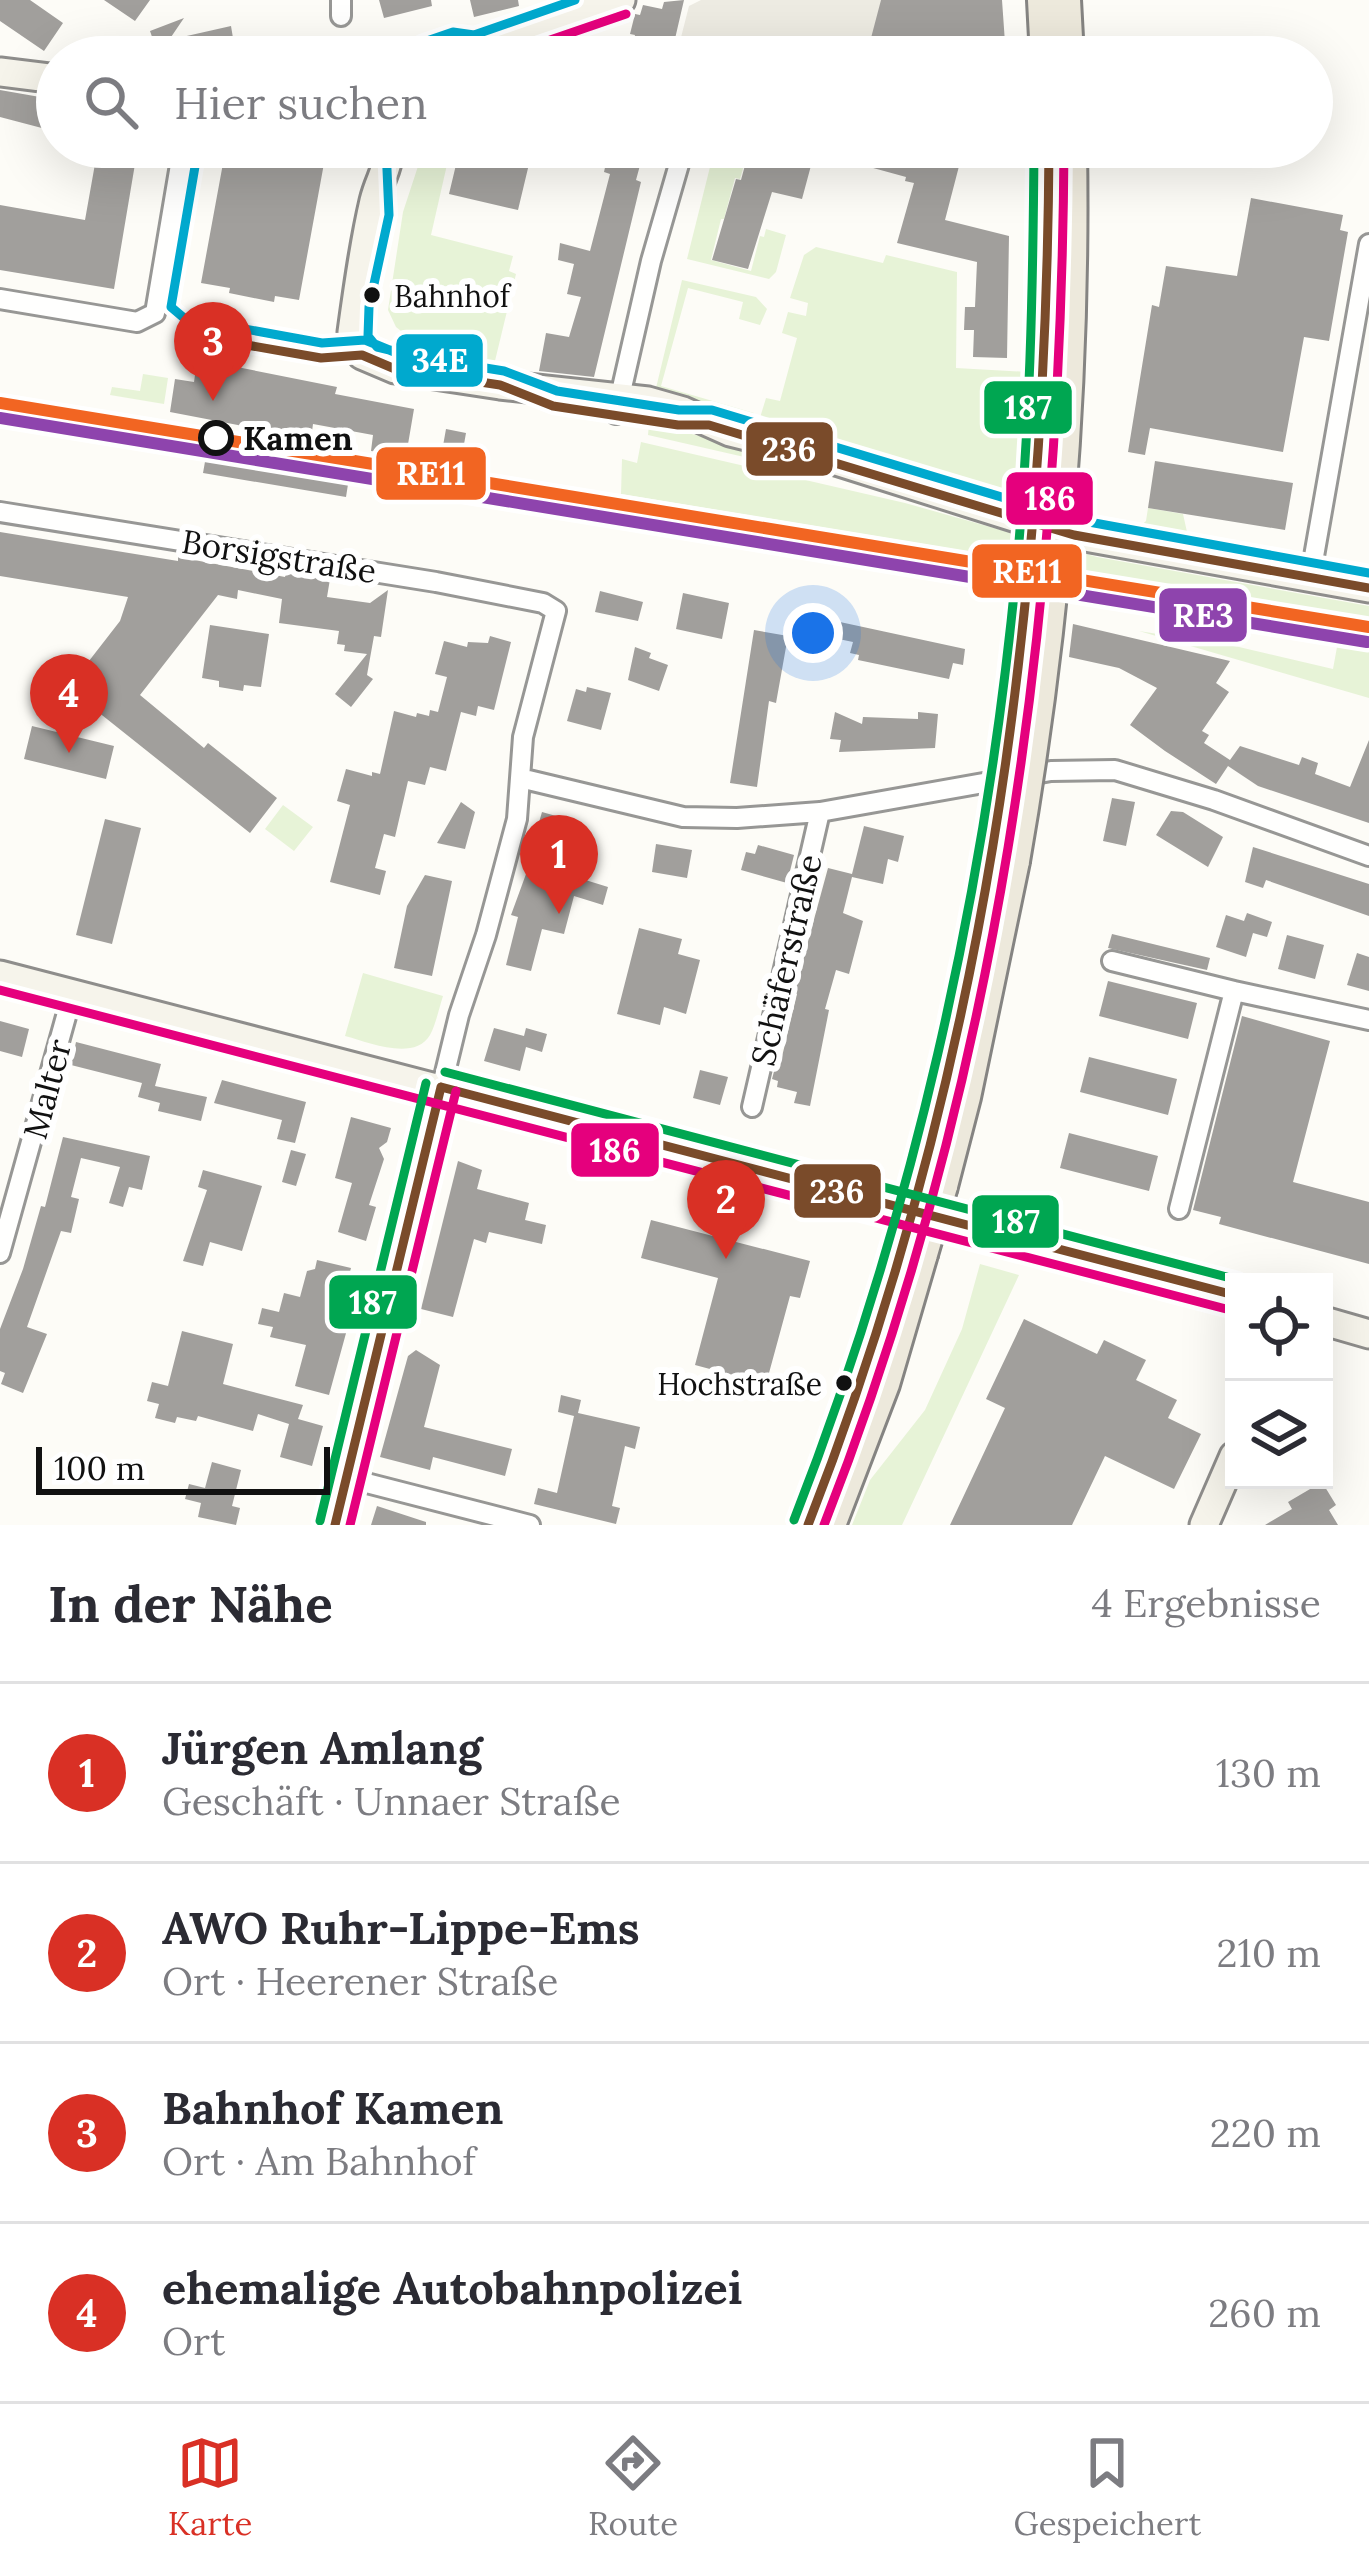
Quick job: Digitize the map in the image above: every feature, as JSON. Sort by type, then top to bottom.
[{"type":"main road","points":[[1043,0],[1045,36]]},
{"type":"main road","points":[[1065,0],[1067,36]]},
{"type":"main road","points":[[1004,860],[1042,473],[1049,168]]},
{"type":"main road","points":[[830,1525],[884,1384],[1036,736],[1066,450],[1071,168]]},
{"type":"main road","points":[[808,1525],[912,1251]]},
{"type":"street","points":[[525,36],[621,0]]},
{"type":"street","points":[[0,55],[36,71]]},
{"type":"street","points":[[0,72],[36,76]]},
{"type":"street","points":[[0,299],[137,322],[155,313],[179,168]]},
{"type":"street","points":[[370,168],[376,192]]},
{"type":"street","points":[[387,168],[376,192],[357,292],[352,332],[362,355],[380,364],[500,385],[553,406],[617,405],[679,425],[710,425],[1023,520]]},
{"type":"street","points":[[617,405],[679,168]]},
{"type":"street","points":[[1310,579],[1369,244]]},
{"type":"street","name":"Borsigstraße","points":[[0,512],[436,581],[543,603],[556,611],[523,737],[520,778]]},
{"type":"street","points":[[1074,535],[1369,588]]},
{"type":"street","name":"Schäferstraße","points":[[520,778],[683,817],[736,818],[820,812],[1051,771],[1115,770],[1369,856]]},
{"type":"street","points":[[335,1525],[441,1087],[517,819],[520,778]]},
{"type":"street","name":"Schäferstraße","points":[[752,1107],[820,812]]},
{"type":"street","points":[[1112,962],[1369,1020]]},
{"type":"street","points":[[0,975],[1225,1293]]},
{"type":"street","points":[[1179,1209],[1234,992]]},
{"type":"street","name":"Malter","points":[[0,1252],[72,995]]},
{"type":"street","points":[[1333,1324],[1369,1334]]},
{"type":"street","points":[[1204,1525],[1225,1477]]},
{"type":"street","points":[[347,1478],[530,1525]]},
{"type":"green space","points":[[417,168],[446,168],[431,235],[513,256],[509,271],[516,274],[494,365],[416,343],[396,327],[388,310],[403,212]]},
{"type":"green space","points":[[710,168],[743,168],[740,179],[735,178],[711,260],[751,271],[766,229],[786,235],[776,272],[769,279],[687,259]]},
{"type":"green space","points":[[816,247],[883,263],[886,255],[957,272],[956,368],[1029,372],[1021,496],[759,421],[766,398],[780,401],[797,338],[782,333],[788,312],[806,316],[808,303],[790,298],[804,255]]},
{"type":"green space","points":[[682,280],[756,297],[767,309],[760,325],[739,319],[743,302],[688,288],[661,386],[754,413],[752,420],[656,388]]},
{"type":"green space","points":[[143,374],[168,378],[164,404],[110,395],[112,387],[140,391]]},
{"type":"green space","points":[[649,424],[794,458],[910,495],[648,435]]},
{"type":"green space","points":[[641,442],[905,503],[1097,557],[1369,606],[1369,618],[621,494],[622,459],[637,463]]},
{"type":"green space","points":[[1148,508],[1183,514],[1189,541],[1136,530],[1146,521]]},
{"type":"green space","points":[[1139,631],[1333,669],[1337,647],[1369,652],[1369,698]]},
{"type":"green space","points":[[283,805],[313,827],[294,851],[265,829]]},
{"type":"green space","points":[[363,973],[443,996],[423,1043],[390,1048],[345,1036]]},
{"type":"green space","points":[[980,1264],[1019,1275],[902,1525],[852,1525],[870,1480],[925,1410],[962,1329]]},
{"type":"shaded area","points":[[701,0],[881,0],[875,36],[681,36],[689,6]]},
{"type":"building","points":[[0,0],[30,0],[63,23],[54,36],[36,36],[36,46],[0,21]]},
{"type":"building","points":[[104,0],[150,0],[135,21]]},
{"type":"building","points":[[379,0],[431,0],[432,6],[384,18]]},
{"type":"building","points":[[470,0],[518,0],[519,6],[474,17]]},
{"type":"building","points":[[684,0],[676,36],[630,34],[635,14],[640,15],[643,5],[662,9],[664,2]]},
{"type":"building","points":[[881,0],[1002,0],[1005,36],[872,36]]},
{"type":"building","points":[[184,18],[172,36],[152,36],[150,31]]},
{"type":"building","points":[[231,26],[233,36],[187,36]]},
{"type":"building","points":[[0,90],[36,96],[36,126],[0,117]]},
{"type":"building","points":[[94,168],[134,168],[114,289],[0,270],[0,205],[85,220]]},
{"type":"building","points":[[222,168],[323,168],[299,300],[275,296],[274,302],[201,283]]},
{"type":"building","points":[[455,168],[528,168],[518,210],[449,194]]},
{"type":"building","points":[[605,168],[639,168],[636,180],[641,182],[594,377],[539,371],[546,333],[569,337],[581,297],[567,294],[574,264],[558,260],[560,243],[590,251],[610,174]]},
{"type":"building","points":[[744,168],[810,168],[802,199],[772,192],[748,269],[712,260],[736,179],[741,180]]},
{"type":"building","points":[[873,168],[959,168],[945,220],[1009,236],[1007,358],[973,357],[974,330],[964,330],[965,307],[975,307],[977,262],[897,243],[914,183],[905,181],[906,177]]},
{"type":"building","points":[[1251,198],[1343,215],[1340,230],[1348,232],[1329,341],[1304,337],[1283,452],[1150,428],[1145,455],[1128,452],[1152,305],[1159,307],[1166,266],[1237,276]]},
{"type":"building","points":[[222,364],[337,387],[335,394],[414,409],[406,456],[371,451],[373,435],[313,424],[311,439],[170,412],[175,379],[194,382],[196,368],[214,371]]},
{"type":"building","points":[[446,429],[466,433],[461,461],[441,457]]},
{"type":"building","points":[[206,456],[349,478],[346,497],[203,473]]},
{"type":"building","points":[[1155,461],[1293,483],[1285,530],[1148,508]]},
{"type":"building","points":[[0,532],[285,577],[286,573],[330,579],[327,597],[370,603],[388,590],[381,637],[374,636],[367,675],[373,679],[351,707],[335,694],[367,654],[344,651],[345,645],[337,644],[339,631],[279,623],[282,599],[238,590],[237,599],[218,595],[140,695],[204,748],[208,743],[277,798],[250,833],[68,688],[120,621],[128,597],[0,576]]},
{"type":"building","points":[[600,591],[643,602],[638,621],[595,612]]},
{"type":"building","points":[[683,593],[729,603],[722,639],[676,629]]},
{"type":"building","points":[[803,614],[965,649],[963,665],[953,663],[949,679],[858,660],[859,655],[850,653],[853,642],[800,631]]},
{"type":"building","points":[[1073,624],[1230,661],[1216,683],[1229,692],[1202,731],[1209,735],[1204,743],[1230,760],[1240,746],[1299,765],[1302,757],[1318,763],[1315,774],[1350,787],[1369,740],[1369,823],[1258,786],[1228,766],[1216,784],[1165,751],[1130,725],[1157,688],[1119,668],[1069,657]]},
{"type":"building","points":[[210,625],[269,634],[261,687],[244,685],[243,691],[202,678]]},
{"type":"building","points":[[754,630],[788,636],[776,703],[769,701],[757,787],[730,783]]},
{"type":"building","points":[[490,636],[511,642],[494,710],[478,706],[476,716],[461,712],[446,771],[430,767],[425,785],[408,781],[395,837],[384,834],[375,868],[386,871],[380,895],[330,882],[350,805],[337,801],[346,769],[380,774],[394,711],[416,717],[417,713],[429,716],[430,710],[438,712],[447,677],[435,674],[444,641],[467,647],[468,642],[488,643]]},
{"type":"building","points":[[635,647],[668,665],[659,691],[628,680]]},
{"type":"building","points":[[587,687],[611,693],[601,730],[567,721],[576,689],[586,692]]},
{"type":"building","points":[[835,712],[862,724],[863,717],[918,719],[918,712],[938,714],[935,748],[839,752],[841,740],[830,739]]},
{"type":"building","points":[[32,726],[114,746],[106,779],[24,759]]},
{"type":"building","points":[[1112,798],[1135,802],[1126,846],[1103,841]]},
{"type":"building","points":[[461,802],[475,812],[465,849],[437,843]]},
{"type":"building","points":[[1171,811],[1183,812],[1223,837],[1208,867],[1156,835]]},
{"type":"building","points":[[542,812],[570,820],[568,826],[576,829],[574,836],[589,840],[579,878],[608,887],[603,905],[574,896],[564,934],[542,929],[531,971],[506,965],[518,917],[511,915],[537,844],[533,843]]},
{"type":"building","points":[[105,819],[141,828],[112,944],[76,935]]},
{"type":"building","points":[[864,826],[904,836],[898,862],[888,859],[883,884],[852,877],[843,913],[863,921],[849,974],[836,970],[810,1106],[794,1103],[797,1092],[777,1087],[778,1081],[772,1079],[776,1064],[780,1065],[828,868],[852,874]]},
{"type":"building","points":[[656,844],[692,850],[687,878],[652,872]]},
{"type":"building","points":[[758,845],[794,855],[787,883],[741,870],[746,852],[755,854]]},
{"type":"building","points":[[1253,847],[1369,884],[1369,916],[1266,880],[1263,888],[1245,882]]},
{"type":"building","points":[[425,875],[452,881],[432,976],[394,968],[407,906]]},
{"type":"building","points":[[1247,913],[1272,922],[1267,937],[1253,933],[1246,957],[1216,947],[1226,915],[1244,921]]},
{"type":"building","points":[[639,928],[682,939],[678,954],[700,960],[686,1014],[664,1007],[660,1025],[617,1014]]},
{"type":"building","points":[[1112,934],[1210,958],[1207,970],[1108,948]]},
{"type":"building","points":[[1287,935],[1324,945],[1315,979],[1278,969]]},
{"type":"building","points":[[1357,953],[1369,957],[1369,991],[1347,985]]},
{"type":"building","points":[[1108,981],[1197,1003],[1188,1039],[1099,1016]]},
{"type":"building","points":[[1242,1016],[1330,1041],[1293,1182],[1369,1202],[1369,1264],[1219,1224],[1221,1217],[1193,1210]]},
{"type":"building","points":[[0,1021],[29,1029],[22,1057],[0,1051]]},
{"type":"building","points":[[494,1028],[524,1036],[526,1028],[547,1034],[542,1052],[526,1047],[520,1071],[484,1061]]},
{"type":"building","points":[[76,1042],[161,1064],[155,1086],[207,1097],[201,1121],[158,1111],[160,1103],[138,1097],[142,1083],[71,1065]]},
{"type":"building","points":[[1089,1057],[1177,1079],[1168,1115],[1080,1092]]},
{"type":"building","points":[[700,1070],[728,1077],[720,1105],[693,1098]]},
{"type":"building","points":[[222,1080],[306,1102],[295,1143],[277,1139],[282,1120],[214,1103]]},
{"type":"building","points":[[351,1117],[391,1128],[387,1142],[379,1148],[384,1159],[369,1205],[376,1207],[366,1241],[338,1232],[352,1183],[335,1178]]},
{"type":"building","points":[[1069,1133],[1158,1156],[1149,1191],[1060,1168]]},
{"type":"building","points":[[63,1137],[150,1156],[142,1190],[129,1187],[123,1207],[109,1203],[120,1167],[81,1158],[71,1197],[79,1199],[71,1233],[61,1231],[27,1327],[47,1334],[23,1393],[1,1384],[5,1373],[0,1371],[0,1329],[41,1206],[45,1207]]},
{"type":"building","points":[[291,1150],[306,1154],[296,1186],[282,1182]]},
{"type":"building","points":[[458,1161],[482,1170],[477,1189],[529,1203],[525,1220],[546,1225],[542,1244],[489,1232],[486,1243],[474,1239],[453,1317],[421,1309]]},
{"type":"building","points":[[203,1170],[262,1186],[242,1251],[210,1242],[203,1266],[183,1261],[207,1190],[198,1187]]},
{"type":"building","points":[[651,1220],[810,1261],[800,1298],[790,1296],[766,1384],[695,1365],[718,1278],[641,1258]]},
{"type":"building","points":[[317,1260],[351,1268],[347,1283],[359,1286],[329,1395],[295,1386],[306,1345],[270,1337],[273,1327],[258,1324],[262,1308],[279,1312],[284,1293],[300,1297],[307,1271],[315,1269]]},
{"type":"building","points":[[1024,1319],[1097,1354],[1104,1340],[1146,1360],[1136,1380],[1177,1400],[1168,1418],[1201,1434],[1174,1489],[1105,1456],[1072,1525],[950,1525],[1005,1408],[986,1399]]},
{"type":"building","points":[[182,1331],[233,1344],[223,1384],[303,1405],[298,1419],[323,1426],[312,1466],[280,1457],[289,1424],[258,1414],[253,1431],[198,1416],[196,1421],[177,1417],[175,1423],[155,1418],[159,1404],[147,1401],[152,1382],[168,1386]]},
{"type":"building","points":[[416,1350],[440,1365],[424,1427],[512,1449],[505,1476],[433,1457],[430,1470],[380,1457],[408,1356]]},
{"type":"building","points":[[561,1395],[581,1400],[578,1413],[640,1427],[635,1449],[625,1446],[612,1506],[620,1508],[616,1524],[534,1504],[538,1488],[557,1493],[574,1416],[558,1412]]},
{"type":"building","points":[[212,1462],[241,1470],[232,1506],[240,1508],[236,1525],[198,1517],[201,1503],[185,1499],[189,1484],[205,1488]]},
{"type":"building","points":[[1310,1489],[1326,1489],[1336,1505],[1329,1510],[1338,1525],[1265,1525],[1292,1509],[1288,1502]]},
{"type":"building","points":[[377,1506],[426,1522],[426,1525],[371,1525]]},
{"type":"transit line","name":"34E","points":[[441,36],[453,32],[474,35],[575,0]]},
{"type":"transit line","name":"186","points":[[562,36],[626,14]]},
{"type":"transit line","name":"34E","points":[[195,168],[171,307],[184,318],[322,343],[365,340],[399,354],[504,371],[557,391],[679,410],[712,410],[1078,520],[1369,573]]},
{"type":"transit line","name":"34E","points":[[387,168],[389,215],[369,307],[368,336],[377,347],[415,356]]},
{"type":"transit line","name":"187","points":[[794,1520],[836,1406],[908,1173],[938,1055],[985,815],[1021,521],[1034,168]]},
{"type":"transit line","name":"236","points":[[808,1525],[868,1358],[919,1189],[960,1019],[993,847],[1035,500],[1049,168]]},
{"type":"transit line","name":"186","points":[[824,1525],[884,1358],[934,1189],[976,1019],[1008,847],[1033,674],[1050,500],[1064,168]]},
{"type":"transit line","name":"236","points":[[207,338],[321,358],[362,355],[395,369],[500,385],[553,406],[678,425],[709,425],[1074,535],[1369,588]]},
{"type":"transit line","name":"RE11","points":[[0,403],[1369,627]]},
{"type":"transit line","name":"RE3","points":[[0,418],[1367,642]]},
{"type":"transit line","name":"186","points":[[0,990],[1225,1309]]},
{"type":"transit line","name":"187","points":[[445,1072],[1225,1277]]},
{"type":"transit line","name":"187","points":[[320,1521],[426,1083]]},
{"type":"transit line","name":"236","points":[[441,1087],[1225,1293]]},
{"type":"transit line","name":"236","points":[[335,1525],[441,1087]]},
{"type":"transit line","name":"186","points":[[350,1525],[456,1091]]},
{"type":"place","name":"Bahnhof","points":[[372,295]]},
{"type":"place","name":"Bahnhof Kamen","points":[[213,401]]},
{"type":"place","name":"Kamen","points":[[216,438]]},
{"type":"place","name":"ehemalige Autobahnpolizei","points":[[69,753]]},
{"type":"place","name":"Jürgen Amlang","points":[[559,914]]},
{"type":"place","name":"AWO Ruhr-Lippe-Ems","points":[[726,1259]]},
{"type":"place","name":"Hochstraße","points":[[844,1383]]}]
